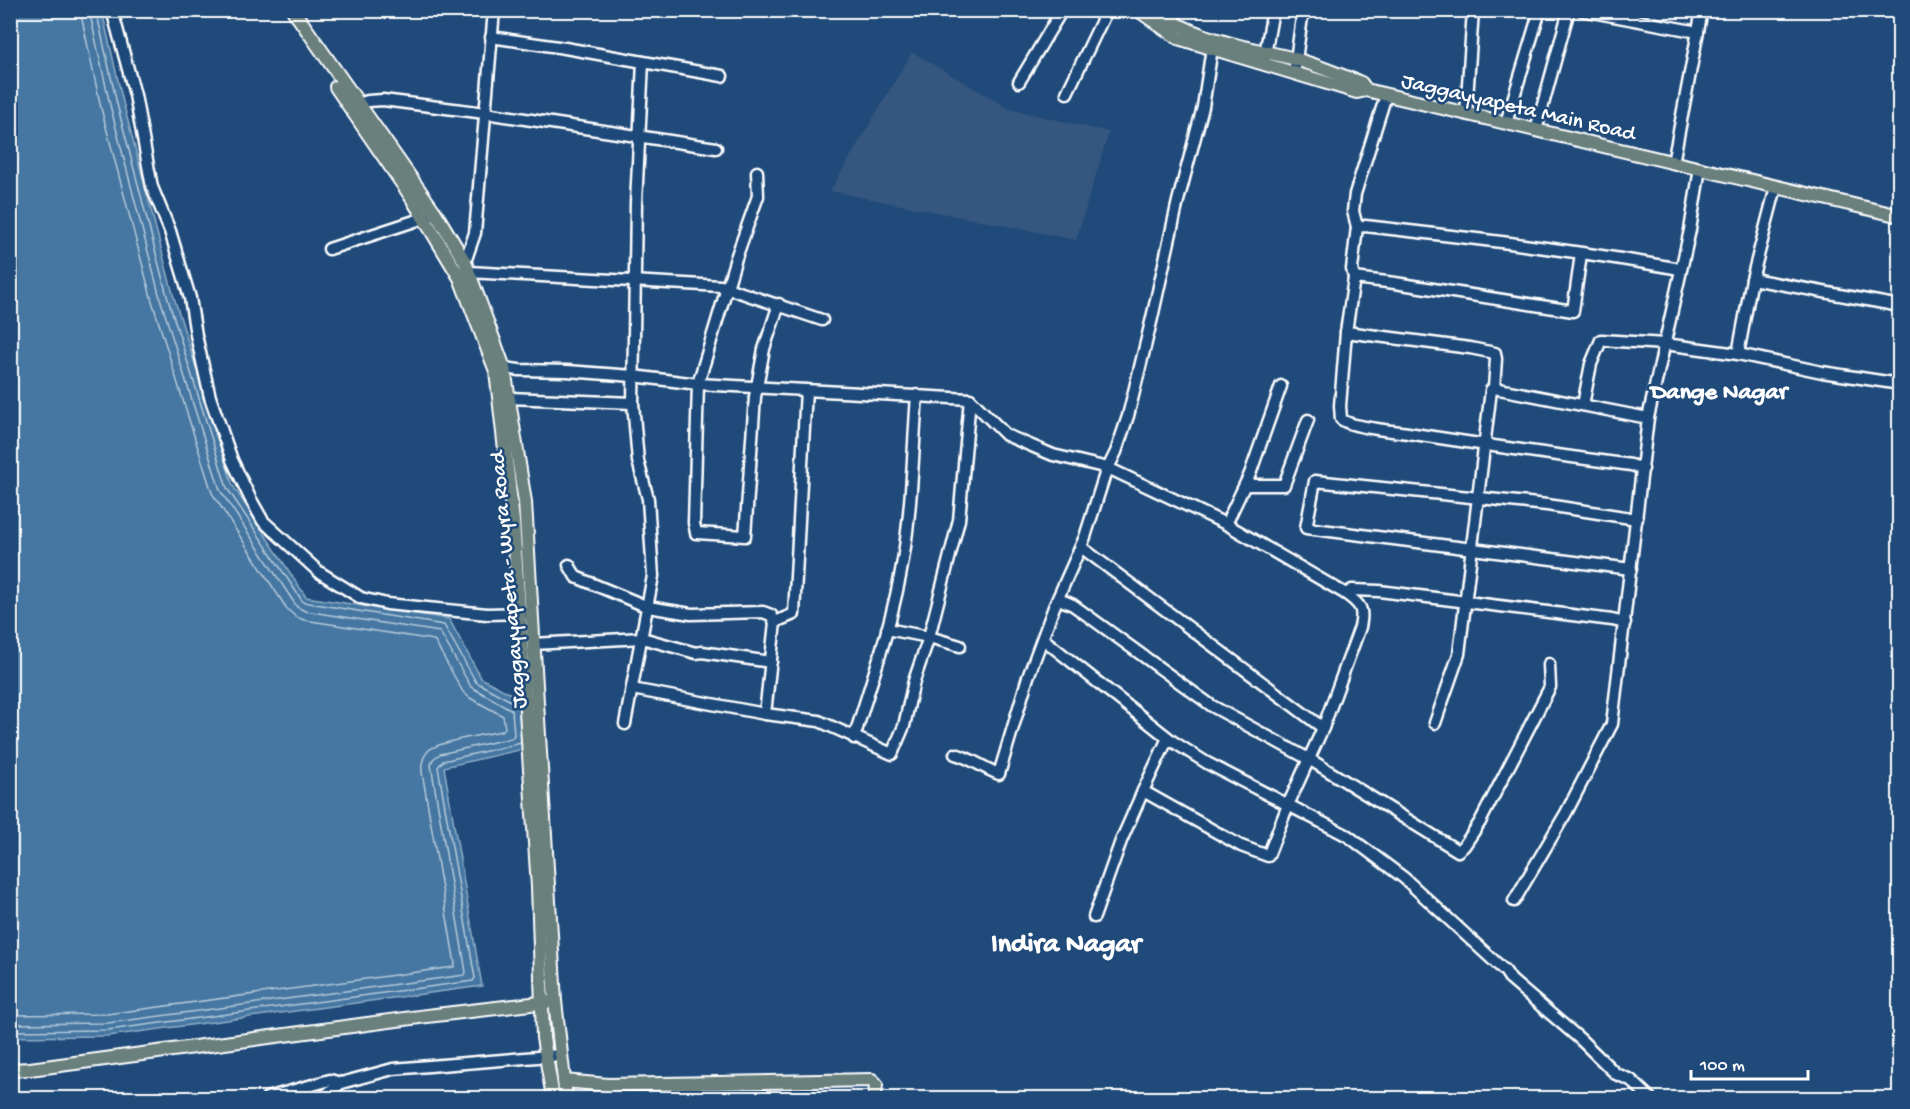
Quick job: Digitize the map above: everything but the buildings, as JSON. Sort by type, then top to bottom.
[{"type":"main road","points":[[285,10],[430,216],[460,278],[496,371],[526,613],[543,1038],[553,1098]]},
{"type":"main road","name":"Jaggayyapeta - Wyra Road","points":[[293,10],[358,104],[430,216],[467,267],[504,368],[525,502],[526,613],[533,644],[555,1001],[566,1098]]},
{"type":"main road","name":"Jaggayyapeta Main Road","points":[[1138,10],[1170,28],[1178,38],[1264,59],[1294,73],[1357,92],[1366,90],[1899,216]]},
{"type":"main road","points":[[1155,10],[1170,28],[1245,49],[1264,59],[1296,60],[1361,83],[1366,90]]},
{"type":"main road","points":[[10,1070],[555,1001]]},
{"type":"main road","points":[[564,1081],[608,1085],[872,1080],[876,1084],[875,1098]]},
{"type":"street","points":[[112,10],[135,95],[152,187],[170,231],[190,298],[210,397],[232,460],[263,521],[319,572],[361,598],[387,604],[487,614],[526,613]]},
{"type":"street","points":[[494,10],[475,233],[467,267],[721,286],[822,320]]},
{"type":"street","points":[[1018,82],[1062,10]]},
{"type":"street","points":[[1066,93],[1107,10]]},
{"type":"street","points":[[1170,28],[1176,10]]},
{"type":"street","points":[[1264,59],[1273,10]]},
{"type":"street","points":[[1294,73],[1304,10]]},
{"type":"street","points":[[1466,114],[1473,10]]},
{"type":"street","points":[[1506,123],[1540,10]]},
{"type":"street","points":[[1536,130],[1569,10]]},
{"type":"street","points":[[1581,10],[1698,32]]},
{"type":"street","points":[[1673,163],[1702,10]]},
{"type":"street","points":[[492,37],[722,76]]},
{"type":"street","points":[[955,754],[969,757],[982,767],[999,774],[1028,677],[1054,608],[1081,547],[1128,416],[1178,201],[1203,107],[1212,48]]},
{"type":"street","points":[[625,724],[654,576],[648,500],[638,461],[633,403],[634,281],[643,62]]},
{"type":"street","points":[[1386,95],[1355,194],[1353,211],[1357,227],[1352,269],[1354,278],[1346,332],[1341,419],[1344,422],[1483,446],[1631,465],[1642,469]]},
{"type":"street","points":[[358,104],[383,100],[716,148]]},
{"type":"street","points":[[1514,901],[1566,813],[1612,724],[1648,418],[1700,169]]},
{"type":"street","points":[[757,172],[758,196],[698,384],[694,512],[696,533],[745,536],[757,387],[764,349],[779,304]]},
{"type":"street","points":[[1738,354],[1752,279],[1776,187]]},
{"type":"street","points":[[329,249],[430,216]]},
{"type":"street","points":[[1357,227],[1461,237],[1680,269]]},
{"type":"street","points":[[1354,278],[1573,311],[1581,254]]},
{"type":"street","points":[[1752,279],[1899,306]]},
{"type":"street","points":[[1346,332],[1495,353],[1494,388],[1491,390],[1483,446],[1467,601],[1459,654],[1435,723]]},
{"type":"street","points":[[1583,405],[1591,364],[1601,340],[1665,344],[1738,354],[1822,372],[1899,384]]},
{"type":"street","points":[[504,368],[633,376],[698,384],[970,399],[1006,435],[1053,455],[1108,468],[1226,524],[1346,594],[1361,607],[1363,616],[1360,627],[1323,728],[1308,758],[1268,856],[1241,846],[1143,791]]},
{"type":"street","points":[[1226,524],[1245,485],[1281,386]]},
{"type":"street","points":[[1494,388],[1648,418]]},
{"type":"street","points":[[774,622],[794,614],[806,390]]},
{"type":"street","points":[[854,738],[887,629],[903,562],[909,524],[917,395]]},
{"type":"street","points":[[509,398],[633,403]]},
{"type":"street","points":[[632,689],[765,714],[819,721],[892,754],[904,726],[914,681],[929,637],[959,520],[970,399]]},
{"type":"street","points":[[1245,485],[1284,485],[1308,420]]},
{"type":"street","points":[[1631,569],[1306,528],[1315,481],[1547,505],[1637,519]]},
{"type":"street","points":[[1081,547],[1323,728]]},
{"type":"street","points":[[569,565],[576,577],[648,607],[691,614],[764,612],[771,615],[774,622],[765,714]]},
{"type":"street","points":[[1346,594],[1352,590],[1379,591],[1625,623]]},
{"type":"street","points":[[1059,599],[1073,605],[1212,706],[1308,758],[1458,851],[1480,822],[1551,687],[1549,664]]},
{"type":"street","points":[[887,629],[960,646]]},
{"type":"street","points":[[533,644],[642,638],[696,653],[771,662]]},
{"type":"street","points":[[1043,639],[1168,738],[1207,763],[1348,836],[1404,878],[1505,971],[1511,980],[1580,1039],[1616,1074],[1630,1080],[1650,1098]]},
{"type":"street","points":[[1094,917],[1121,841],[1168,738]]},
{"type":"street","points":[[322,1098],[341,1083],[393,1069],[561,1055]]},
{"type":"street","points":[[267,1098],[330,1080],[341,1083]]},
{"type":"shaded area","points":[[912,52],[1010,109],[1109,132],[1076,240],[830,191]]},
{"type":"water","points":[[10,11],[102,11],[173,294],[233,486],[306,597],[449,619],[481,678],[526,702],[528,748],[444,767],[482,986],[108,1036],[11,1037]]},
{"type":"district","name":"Dange Nagar","points":[[1719,390]]},
{"type":"district","name":"Indira Nagar","points":[[1066,941]]}]
